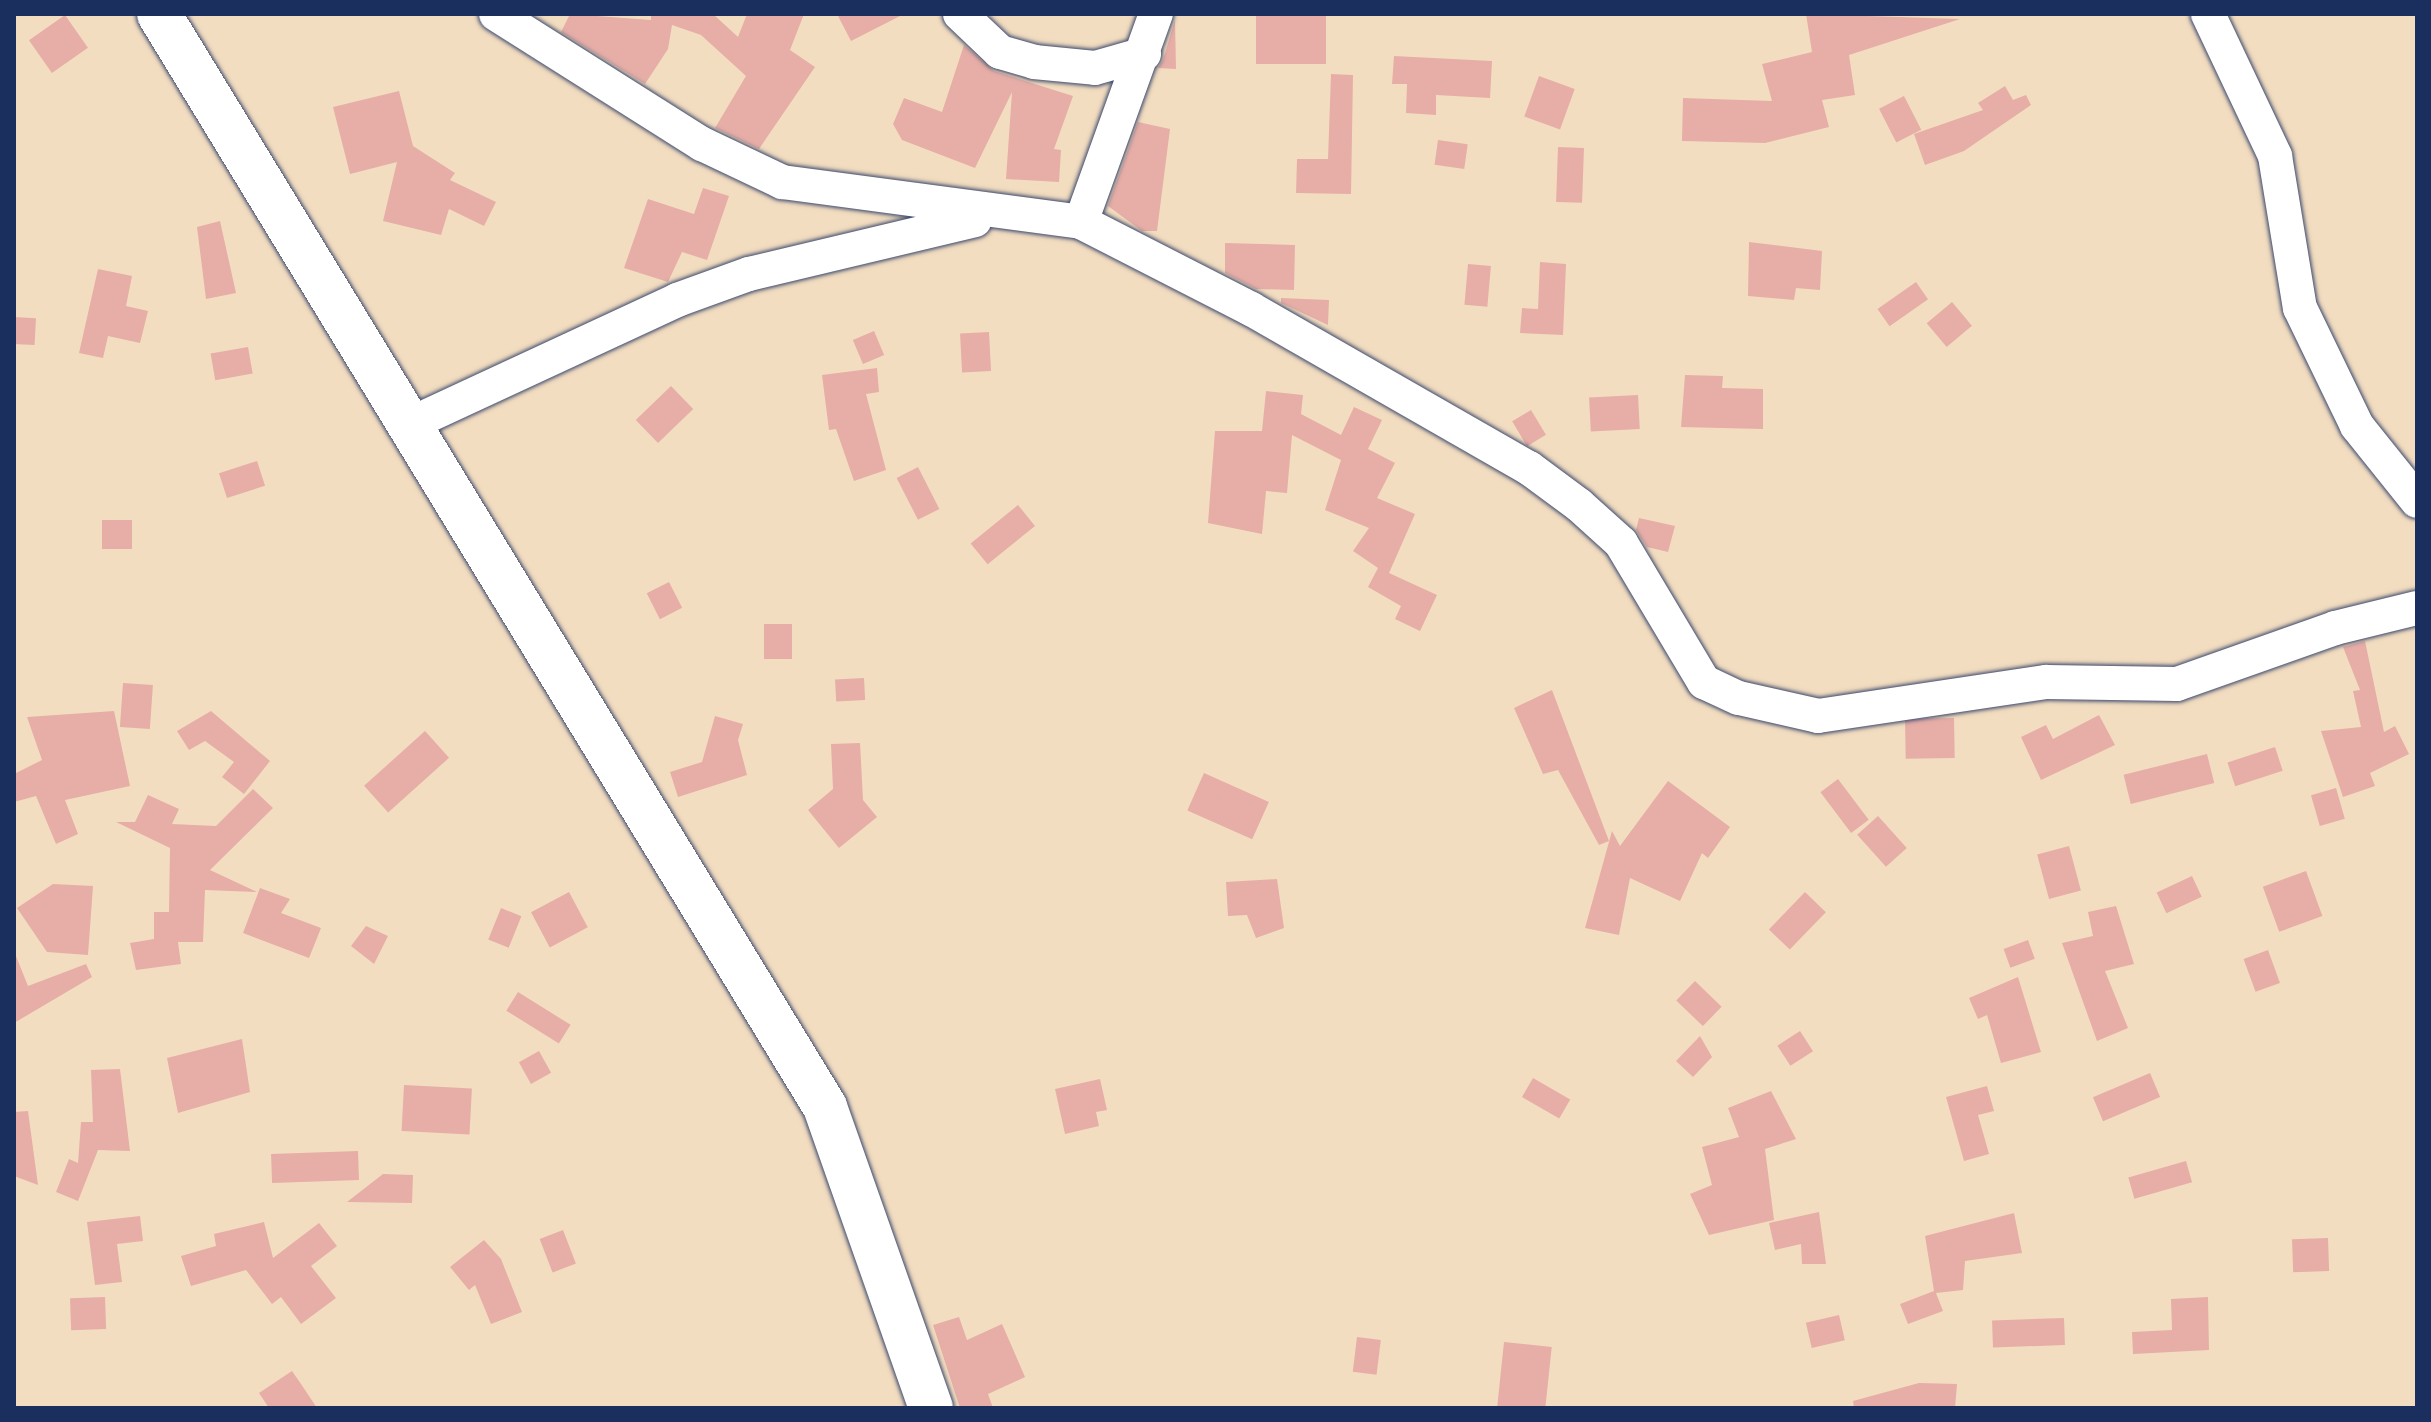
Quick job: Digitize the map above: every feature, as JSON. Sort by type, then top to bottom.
[{"type":"main road","points":[[159,14],[825,1107],[859,1186],[931,1408]]},
{"type":"street","points":[[496,14],[702,144],[782,182],[995,215],[1081,222],[1529,468],[1621,543],[1683,656],[1704,682],[1739,698],[1818,716],[2032,683],[2177,684],[2335,628],[2417,608]]},
{"type":"street","points":[[960,14],[1000,52],[1034,62],[1095,68],[1144,54]]},
{"type":"street","points":[[1081,222],[1156,14]]},
{"type":"street","points":[[2208,14],[2275,156],[2300,308],[2357,426],[2417,501]]},
{"type":"street","points":[[408,425],[691,294],[995,215]]},
{"type":"building","points":[[570,14],[651,20],[651,14],[713,14],[738,37],[747,14],[804,14],[790,50],[815,67],[759,149],[715,128],[746,76],[701,35],[672,25],[668,49],[645,84],[561,32]]},
{"type":"building","points":[[837,14],[904,14],[851,41]]},
{"type":"building","points":[[1256,14],[1326,14],[1326,64],[1256,64]]},
{"type":"building","points":[[1806,14],[1960,19],[1849,55],[1855,95],[1822,100],[1829,127],[1765,143],[1682,141],[1683,98],[1772,101],[1762,64],[1812,52]]},
{"type":"building","points":[[65,15],[88,48],[52,73],[29,40]]},
{"type":"building","points":[[1175,20],[1176,69],[1158,68],[1163,60]]},
{"type":"building","points":[[964,45],[994,71],[1073,96],[1054,149],[1061,150],[1059,182],[1006,179],[1012,92],[975,168],[902,140],[893,124],[904,98],[942,112]]},
{"type":"building","points":[[1394,56],[1492,61],[1490,98],[1436,95],[1436,115],[1406,113],[1407,84],[1392,84]]},
{"type":"building","points":[[1331,74],[1353,75],[1351,194],[1296,193],[1297,159],[1328,159]]},
{"type":"building","points":[[1539,76],[1575,89],[1560,129],[1524,116]]},
{"type":"building","points":[[2005,86],[2013,100],[2026,95],[2031,105],[1964,151],[1925,165],[1914,134],[1983,110],[1978,103]]},
{"type":"building","points":[[399,91],[413,146],[455,173],[450,180],[496,202],[484,226],[449,209],[441,235],[383,221],[397,162],[350,174],[333,107]]},
{"type":"building","points":[[1904,96],[1921,130],[1896,143],[1879,109]]},
{"type":"building","points":[[1138,122],[1170,129],[1157,231],[1142,231],[1108,206]]},
{"type":"building","points":[[1438,140],[1468,144],[1464,169],[1435,165]]},
{"type":"building","points":[[1558,147],[1584,148],[1582,203],[1556,202]]},
{"type":"building","points":[[703,188],[729,196],[707,260],[682,252],[668,282],[624,268],[648,199],[694,214]]},
{"type":"building","points":[[220,221],[236,293],[206,299],[197,227]]},
{"type":"building","points":[[1749,242],[1822,251],[1820,290],[1796,288],[1794,300],[1748,296]]},
{"type":"building","points":[[1225,243],[1295,245],[1294,290],[1256,289],[1225,273]]},
{"type":"building","points":[[1540,262],[1566,264],[1563,335],[1520,333],[1522,308],[1538,309]]},
{"type":"building","points":[[1468,264],[1491,266],[1487,307],[1464,305]]},
{"type":"building","points":[[98,269],[132,276],[126,306],[148,311],[140,343],[108,336],[103,358],[79,353]]},
{"type":"building","points":[[1916,282],[1928,299],[1890,326],[1877,309]]},
{"type":"building","points":[[1281,298],[1329,300],[1328,325],[1281,303]]},
{"type":"building","points":[[1952,302],[1972,326],[1947,347],[1927,323]]},
{"type":"building","points":[[14,317],[36,318],[35,345],[14,344]]},
{"type":"building","points":[[874,331],[884,355],[863,364],[853,340]]},
{"type":"building","points":[[989,332],[991,371],[962,372],[960,334]]},
{"type":"building","points":[[248,347],[253,374],[215,380],[211,354]]},
{"type":"building","points":[[877,368],[879,392],[866,394],[886,470],[854,481],[836,429],[829,430],[822,375]]},
{"type":"building","points":[[1685,375],[1723,376],[1722,388],[1763,389],[1763,429],[1681,427]]},
{"type":"building","points":[[671,386],[693,409],[658,443],[636,420]]},
{"type":"building","points":[[1266,391],[1303,395],[1301,414],[1341,435],[1354,407],[1382,420],[1368,449],[1395,463],[1377,498],[1415,514],[1389,573],[1437,595],[1420,631],[1395,619],[1401,606],[1368,587],[1378,568],[1353,551],[1369,528],[1325,510],[1341,460],[1292,435],[1287,493],[1266,491],[1262,534],[1208,523],[1215,431],[1262,431]]},
{"type":"building","points":[[1638,395],[1640,429],[1591,432],[1589,398]]},
{"type":"building","points":[[1531,410],[1546,435],[1527,446],[1512,421]]},
{"type":"building","points":[[257,461],[265,486],[227,498],[219,473]]},
{"type":"building","points":[[918,467],[939,509],[918,520],[897,478]]},
{"type":"building","points":[[1018,505],[1035,526],[988,564],[971,543]]},
{"type":"building","points":[[1639,518],[1675,526],[1668,552],[1647,547],[1636,530]]},
{"type":"building","points":[[102,520],[132,520],[132,549],[102,549]]},
{"type":"building","points":[[669,582],[682,608],[660,619],[647,593]]},
{"type":"building","points":[[764,624],[792,624],[792,659],[764,659]]},
{"type":"building","points":[[2365,641],[2384,732],[2395,726],[2409,754],[2370,773],[2375,786],[2343,797],[2321,731],[2361,727],[2353,691],[2360,690],[2343,647]]},
{"type":"building","points":[[864,678],[865,700],[836,701],[835,680]]},
{"type":"building","points":[[123,683],[153,685],[150,729],[120,727]]},
{"type":"building","points":[[1552,690],[1609,841],[1599,845],[1558,770],[1543,774],[1514,708]]},
{"type":"building","points":[[114,711],[130,786],[65,800],[78,834],[56,844],[36,796],[14,802],[14,774],[42,760],[27,717]]},
{"type":"building","points":[[211,711],[270,761],[244,794],[222,777],[234,762],[205,741],[189,750],[177,731]]},
{"type":"building","points":[[2099,715],[2115,745],[2041,780],[2021,737],[2046,725],[2053,739]]},
{"type":"building","points":[[715,716],[743,724],[738,740],[747,775],[678,797],[670,772],[702,762]]},
{"type":"building","points":[[1954,718],[1955,758],[1906,759],[1905,719]]},
{"type":"building","points":[[425,731],[449,758],[388,813],[364,786]]},
{"type":"building","points":[[860,743],[863,800],[877,817],[839,848],[808,810],[833,789],[831,744]]},
{"type":"building","points":[[2275,747],[2283,771],[2235,786],[2227,762]]},
{"type":"building","points":[[2207,754],[2214,783],[2131,804],[2124,775]]},
{"type":"building","points":[[1204,773],[1269,802],[1252,839],[1187,810]]},
{"type":"building","points":[[1838,779],[1869,820],[1851,833],[1820,792]]},
{"type":"building","points":[[1668,781],[1730,827],[1708,858],[1702,853],[1680,901],[1630,878],[1619,935],[1585,928],[1612,831],[1620,846]]},
{"type":"building","points":[[2336,788],[2345,819],[2320,826],[2311,795]]},
{"type":"building","points":[[253,789],[273,808],[210,870],[257,892],[205,890],[203,942],[178,942],[181,964],[136,970],[130,943],[154,939],[154,912],[169,912],[170,848],[116,822],[135,822],[148,795],[179,809],[172,824],[216,826]]},
{"type":"building","points":[[1878,816],[1907,848],[1886,867],[1857,835]]},
{"type":"building","points":[[2069,846],[2081,890],[2049,899],[2037,855]]},
{"type":"building","points":[[2306,871],[2322,916],[2279,932],[2263,887]]},
{"type":"building","points":[[2192,876],[2202,897],[2166,913],[2157,892]]},
{"type":"building","points":[[1277,879],[1284,928],[1256,938],[1247,915],[1228,916],[1226,882]]},
{"type":"building","points":[[53,884],[93,886],[88,955],[47,952],[17,908]]},
{"type":"building","points":[[260,888],[290,899],[281,913],[321,928],[309,958],[243,933]]},
{"type":"building","points":[[569,892],[588,927],[550,948],[531,912]]},
{"type":"building","points":[[1805,892],[1826,912],[1790,950],[1769,929]]},
{"type":"building","points":[[2116,906],[2134,964],[2105,971],[2128,1028],[2097,1041],[2062,943],[2093,936],[2088,912]]},
{"type":"building","points":[[501,908],[521,916],[509,948],[488,940]]},
{"type":"building","points":[[366,926],[388,936],[374,964],[351,946]]},
{"type":"building","points":[[2028,940],[2035,959],[2010,968],[2004,949]]},
{"type":"building","points":[[2268,950],[2280,983],[2256,992],[2244,959]]},
{"type":"building","points":[[16,956],[28,986],[86,964],[92,977],[14,1023]]},
{"type":"building","points":[[2018,977],[2041,1052],[2001,1063],[1987,1015],[1978,1019],[1969,998]]},
{"type":"building","points":[[1695,981],[1722,1007],[1703,1026],[1676,1000]]},
{"type":"building","points":[[518,992],[571,1025],[559,1044],[506,1011]]},
{"type":"building","points":[[1800,1031],[1813,1051],[1790,1066],[1777,1046]]},
{"type":"building","points":[[1700,1036],[1712,1057],[1693,1077],[1676,1061]]},
{"type":"building","points":[[242,1039],[250,1092],[178,1113],[167,1058]]},
{"type":"building","points":[[539,1051],[551,1073],[531,1084],[519,1062]]},
{"type":"building","points":[[120,1069],[130,1151],[98,1150],[78,1201],[56,1192],[69,1159],[78,1163],[81,1122],[93,1122],[91,1070]]},
{"type":"building","points":[[2150,1073],[2160,1097],[2103,1121],[2093,1097]]},
{"type":"building","points":[[1533,1078],[1570,1100],[1559,1119],[1522,1097]]},
{"type":"building","points":[[1100,1079],[1107,1110],[1096,1112],[1099,1126],[1065,1134],[1055,1089]]},
{"type":"building","points":[[404,1085],[472,1089],[469,1134],[402,1131]]},
{"type":"building","points":[[1987,1086],[1994,1111],[1978,1115],[1989,1154],[1964,1161],[1946,1097]]},
{"type":"building","points":[[1771,1091],[1796,1139],[1765,1149],[1774,1220],[1709,1235],[1690,1194],[1712,1185],[1702,1147],[1739,1137],[1728,1108]]},
{"type":"building","points":[[28,1111],[38,1185],[14,1176],[14,1112]]},
{"type":"building","points":[[358,1151],[359,1180],[272,1183],[271,1154]]},
{"type":"building","points":[[2186,1161],[2192,1182],[2134,1199],[2128,1178]]},
{"type":"building","points":[[383,1174],[413,1175],[412,1203],[347,1202]]},
{"type":"building","points":[[1819,1212],[1826,1264],[1802,1264],[1801,1244],[1775,1250],[1769,1223]]},
{"type":"building","points":[[2014,1213],[2022,1253],[1965,1261],[1963,1290],[1936,1293],[1943,1311],[1908,1324],[1900,1304],[1934,1291],[1925,1236]]},
{"type":"building","points":[[140,1216],[143,1241],[117,1244],[122,1282],[95,1285],[87,1222]]},
{"type":"building","points":[[264,1222],[273,1258],[319,1223],[337,1246],[311,1266],[336,1298],[301,1324],[281,1297],[272,1304],[246,1270],[191,1286],[181,1256],[216,1246],[214,1234]]},
{"type":"building","points":[[563,1230],[576,1264],[553,1273],[540,1239]]},
{"type":"building","points":[[2328,1238],[2329,1271],[2293,1272],[2292,1239]]},
{"type":"building","points":[[484,1240],[501,1259],[522,1312],[491,1324],[475,1285],[469,1290],[450,1267]]},
{"type":"building","points":[[105,1297],[106,1329],[71,1330],[70,1298]]},
{"type":"building","points":[[2208,1297],[2209,1350],[2133,1354],[2132,1332],[2172,1330],[2171,1299]]},
{"type":"building","points":[[1839,1315],[1845,1340],[1812,1348],[1806,1323]]},
{"type":"building","points":[[959,1317],[967,1340],[1002,1324],[1025,1377],[988,1394],[993,1408],[960,1408],[933,1325]]},
{"type":"building","points":[[2064,1318],[2065,1345],[1993,1347],[1992,1321]]},
{"type":"building","points":[[1357,1337],[1381,1340],[1377,1375],[1353,1372]]},
{"type":"building","points":[[1504,1342],[1552,1347],[1545,1408],[1497,1408]]},
{"type":"building","points":[[292,1371],[317,1408],[269,1408],[259,1393]]},
{"type":"building","points":[[1919,1383],[1957,1384],[1955,1408],[1854,1408],[1853,1401]]}]
